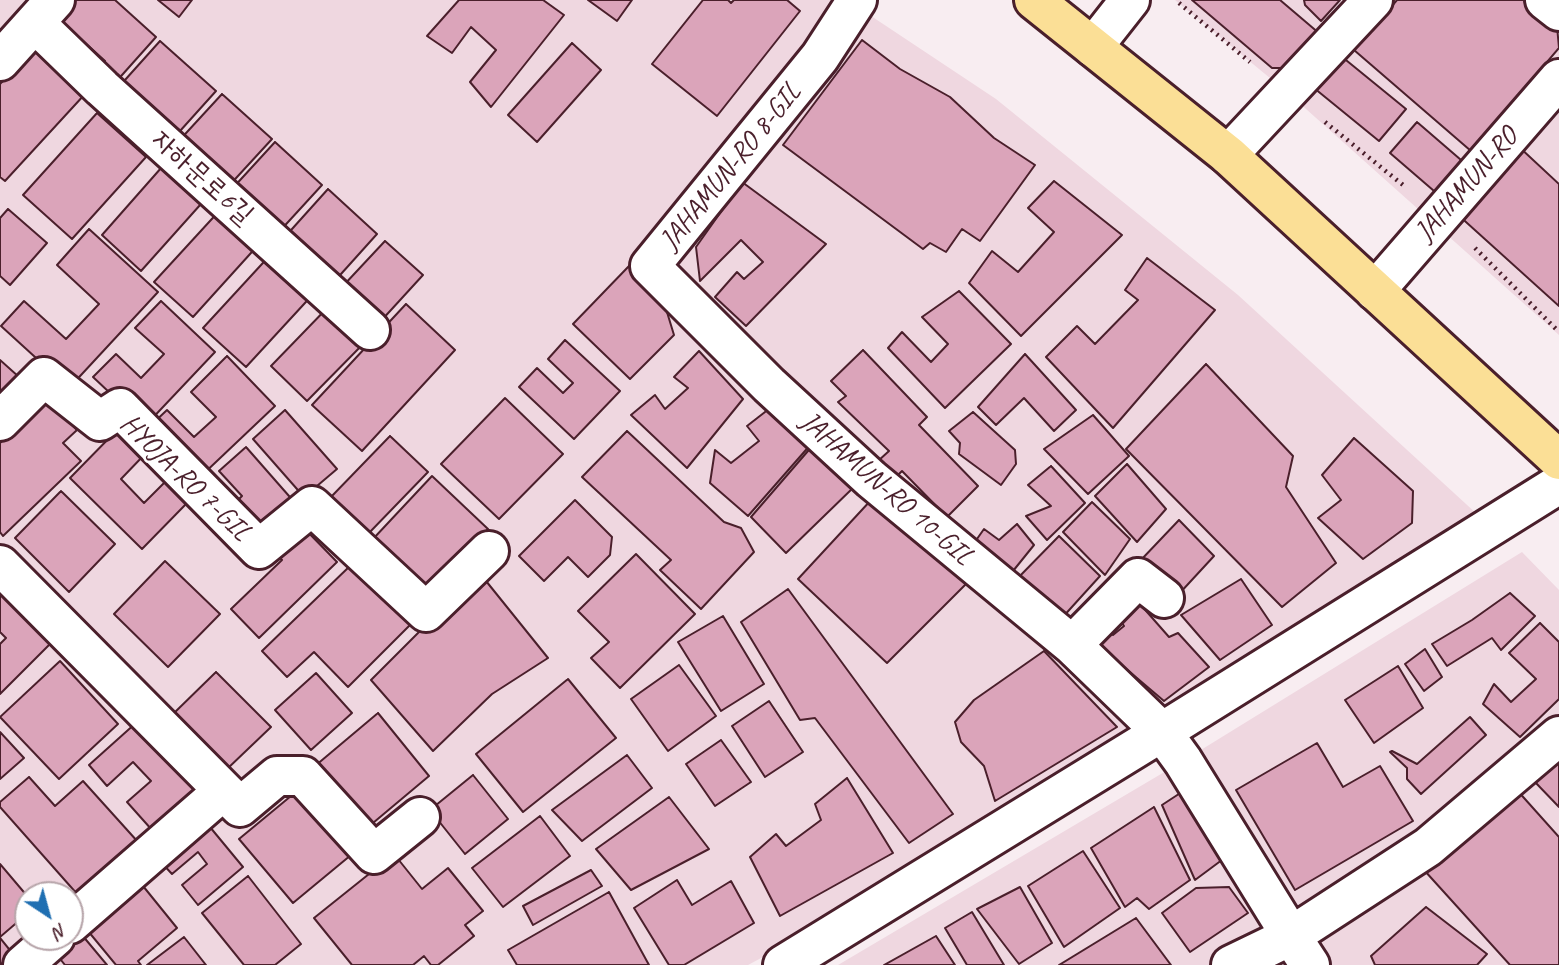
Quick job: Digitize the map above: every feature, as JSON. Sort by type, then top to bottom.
[{"type":"main road","points":[[1034,0],[1228,155],[1559,460]]},
{"type":"street","name":"JAHAMUN-RO 8-GIL","points":[[708,324],[650,265],[820,57],[857,0]]},
{"type":"street","points":[[1093,47],[1130,0]]},
{"type":"street","points":[[1228,155],[1373,0]]},
{"type":"street","name":"자하문로6길","points":[[22,30],[102,88],[370,330]]},
{"type":"street","name":"JAHAMUN-RO","points":[[1375,291],[1559,79]]},
{"type":"street","name":"JAHAMUN-RO 10-GIL","points":[[708,324],[769,385],[871,479],[1072,645],[1162,732],[1183,761],[1300,950]]},
{"type":"street","name":"HYOJA-RO 7-GIL","points":[[0,421],[44,377],[100,421],[120,408],[259,549],[312,506],[426,612],[489,551]]},
{"type":"street","points":[[805,959],[1559,484]]},
{"type":"street","points":[[0,565],[240,807],[277,776],[303,776],[374,854],[420,817]]},
{"type":"street","points":[[1072,645],[1138,578],[1164,598]]},
{"type":"street","points":[[1231,965],[1300,950],[1428,847],[1559,736]]},
{"type":"street","points":[[84,912],[223,791]]},
{"type":"street","points":[[23,965],[39,951]]},
{"type":"path","points":[[1175,0],[1457,229],[1559,332]]},
{"type":"shaded area","points":[[0,0],[48,0],[0,56]]},
{"type":"shaded area","points":[[59,0],[847,0],[996,99],[1238,295],[1478,515],[778,949],[748,965],[0,965],[0,65]]},
{"type":"shaded area","points":[[1175,0],[1559,0],[1559,335],[1287,92]]},
{"type":"shaded area","points":[[1522,552],[1559,590],[1559,736],[1231,965],[838,965],[1183,761]]},
{"type":"shaded area","points":[[1559,742],[1559,965],[1315,965],[1296,938]]},
{"type":"building","points":[[65,0],[115,0],[156,37],[114,84],[97,69],[105,61],[53,14]]},
{"type":"building","points":[[158,0],[192,0],[179,17]]},
{"type":"building","points":[[459,0],[543,0],[564,15],[491,107],[470,82],[496,50],[471,27],[452,53],[427,36]]},
{"type":"building","points":[[588,0],[632,0],[617,21]]},
{"type":"building","points":[[703,0],[728,0],[731,3],[734,0],[787,0],[800,11],[717,116],[652,64]]},
{"type":"building","points":[[1192,0],[1280,0],[1320,34],[1290,68],[1272,68]]},
{"type":"building","points":[[1304,0],[1340,0],[1321,21],[1305,5]]},
{"type":"building","points":[[1397,0],[1525,0],[1557,26],[1559,48],[1471,151],[1354,50]]},
{"type":"building","points":[[862,40],[900,69],[950,97],[994,138],[1035,165],[980,241],[962,229],[946,252],[930,243],[923,249],[783,145]]},
{"type":"building","points":[[160,41],[216,91],[171,141],[116,90]]},
{"type":"building","points":[[572,43],[601,70],[537,142],[508,115]]},
{"type":"building","points":[[35,47],[85,94],[5,181],[0,177],[0,84]]},
{"type":"building","points":[[1341,56],[1406,109],[1379,141],[1314,88]]},
{"type":"building","points":[[222,94],[272,139],[226,189],[176,144]]},
{"type":"building","points":[[97,113],[146,157],[72,239],[23,195]]},
{"type":"building","points":[[1417,122],[1468,166],[1441,197],[1390,153]]},
{"type":"building","points":[[275,142],[322,185],[278,233],[231,190]]},
{"type":"building","points":[[1517,145],[1559,184],[1559,306],[1456,213]]},
{"type":"building","points":[[169,159],[209,195],[141,271],[102,235]]},
{"type":"building","points":[[1054,181],[1122,235],[1021,336],[969,283],[992,251],[1018,272],[1054,232],[1028,208]]},
{"type":"building","points":[[742,182],[826,244],[746,326],[715,297],[737,272],[744,279],[763,262],[741,240],[700,281],[696,247]]},
{"type":"building","points":[[328,189],[377,234],[332,284],[283,239]]},
{"type":"building","points":[[8,209],[47,243],[10,285],[0,276],[0,218]]},
{"type":"building","points":[[221,209],[260,243],[193,317],[154,282]]},
{"type":"building","points":[[89,229],[158,292],[69,388],[1,326],[24,301],[66,339],[99,304],[57,265]]},
{"type":"building","points":[[385,241],[423,275],[380,322],[342,287]]},
{"type":"building","points":[[273,252],[316,291],[246,367],[203,328]]},
{"type":"building","points":[[1147,258],[1215,310],[1113,428],[1046,357],[1077,326],[1095,344],[1138,300],[1125,290]]},
{"type":"building","points":[[629,266],[663,299],[674,335],[630,379],[573,324]]},
{"type":"building","points":[[959,291],[1011,344],[945,408],[888,348],[902,332],[931,362],[948,344],[922,317]]},
{"type":"building","points":[[161,301],[215,352],[145,426],[93,377],[116,354],[141,378],[164,354],[135,328]]},
{"type":"building","points":[[332,303],[369,338],[307,401],[271,366]]},
{"type":"building","points":[[406,304],[455,350],[362,451],[312,405]]},
{"type":"building","points":[[565,340],[620,391],[574,439],[519,387],[537,368],[563,393],[573,383],[548,359]]},
{"type":"building","points":[[863,350],[927,417],[919,425],[978,486],[947,517],[902,471],[894,479],[878,461],[889,451],[838,402],[846,396],[831,381]]},
{"type":"building","points":[[699,351],[743,399],[687,468],[631,415],[655,395],[665,409],[688,388],[674,377]]},
{"type":"building","points":[[1025,354],[1076,410],[1054,431],[1024,398],[996,425],[978,407]]},
{"type":"building","points":[[227,356],[275,406],[198,479],[148,428],[167,410],[194,437],[216,417],[191,392]]},
{"type":"building","points":[[0,360],[19,377],[0,397]]},
{"type":"building","points":[[1206,364],[1293,456],[1286,487],[1336,563],[1282,607],[1126,449]]},
{"type":"building","points":[[505,398],[563,454],[499,519],[441,464]]},
{"type":"building","points":[[47,399],[77,430],[63,443],[81,461],[3,536],[0,532],[0,443]]},
{"type":"building","points":[[774,405],[812,443],[748,516],[710,483],[715,450],[731,463],[759,441],[747,426]]},
{"type":"building","points":[[285,410],[337,469],[304,497],[253,439]]},
{"type":"building","points":[[973,412],[1015,450],[1016,464],[1001,485],[959,454],[960,443],[949,431]]},
{"type":"building","points":[[1093,415],[1129,456],[1088,494],[1044,449]]},
{"type":"building","points":[[119,428],[145,454],[121,479],[144,503],[166,481],[187,503],[142,549],[70,478]]},
{"type":"building","points":[[627,431],[724,522],[741,528],[754,552],[701,609],[660,570],[671,560],[582,477]]},
{"type":"building","points":[[390,436],[428,472],[368,534],[330,498]]},
{"type":"building","points":[[1354,438],[1413,491],[1412,523],[1363,559],[1318,518],[1341,500],[1322,475]]},
{"type":"building","points":[[814,444],[856,485],[786,553],[751,517]]},
{"type":"building","points":[[246,447],[296,504],[259,538],[231,507],[242,496],[219,471]]},
{"type":"building","points":[[1127,464],[1166,509],[1137,542],[1095,496]]},
{"type":"building","points":[[1051,466],[1085,503],[1047,540],[1026,516],[1051,506],[1028,485]]},
{"type":"building","points":[[432,476],[488,529],[429,592],[373,539]]},
{"type":"building","points":[[61,491],[115,544],[69,592],[15,538]]},
{"type":"building","points":[[872,499],[970,580],[887,663],[798,579]]},
{"type":"building","points":[[575,500],[612,537],[610,555],[588,577],[568,557],[544,581],[519,556]]},
{"type":"building","points":[[1092,502],[1130,539],[1105,575],[1063,532]]},
{"type":"building","points":[[1179,520],[1214,556],[1178,595],[1140,561]]},
{"type":"building","points":[[1017,524],[1034,545],[1009,576],[972,546],[984,529],[999,540]]},
{"type":"building","points":[[301,525],[337,562],[259,638],[231,609],[282,560],[274,552]]},
{"type":"building","points":[[1059,536],[1100,576],[1061,619],[1014,582]]},
{"type":"building","points":[[636,554],[695,614],[620,688],[591,658],[609,642],[578,611]]},
{"type":"building","points":[[165,561],[220,614],[168,667],[114,614]]},
{"type":"building","points":[[352,564],[411,624],[348,687],[314,652],[287,677],[262,651]]},
{"type":"building","points":[[482,576],[548,658],[492,694],[433,751],[371,680],[424,627]]},
{"type":"building","points":[[1241,579],[1272,625],[1220,660],[1181,615]]},
{"type":"building","points":[[0,583],[55,639],[0,694],[0,644],[6,638],[0,632]]},
{"type":"building","points":[[788,589],[953,814],[909,843],[815,718],[800,720],[741,622]]},
{"type":"building","points":[[1510,593],[1535,616],[1501,650],[1492,638],[1447,666],[1432,644]]},
{"type":"building","points":[[1133,596],[1169,637],[1178,633],[1209,667],[1164,701],[1091,639],[1103,628],[1113,635],[1124,626],[1116,614]]},
{"type":"building","points":[[723,616],[764,684],[721,711],[678,642]]},
{"type":"building","points":[[1540,623],[1559,642],[1559,699],[1520,737],[1483,704],[1494,684],[1511,702],[1536,679],[1509,653]]},
{"type":"building","points":[[1425,649],[1442,677],[1424,691],[1405,664]]},
{"type":"building","points":[[1044,651],[1117,727],[995,801],[984,766],[961,742],[955,722],[974,700]]},
{"type":"building","points":[[60,661],[118,724],[59,779],[0,717]]},
{"type":"building","points":[[679,665],[716,716],[668,751],[631,699]]},
{"type":"building","points":[[1398,666],[1423,708],[1374,743],[1345,700]]},
{"type":"building","points":[[216,672],[271,727],[226,770],[172,715]]},
{"type":"building","points":[[316,673],[352,713],[311,750],[275,710]]},
{"type":"building","points":[[568,679],[616,738],[523,812],[476,754]]},
{"type":"building","points":[[769,701],[803,752],[765,777],[732,726]]},
{"type":"building","points":[[378,713],[429,776],[367,828],[315,766]]},
{"type":"building","points":[[1470,717],[1486,735],[1421,794],[1407,779],[1407,768],[1390,752],[1417,764]]},
{"type":"building","points":[[137,722],[197,789],[152,830],[127,802],[151,781],[133,762],[107,786],[89,765]]},
{"type":"building","points":[[0,732],[24,758],[0,779]]},
{"type":"building","points":[[721,740],[751,782],[715,806],[686,764]]},
{"type":"building","points":[[1317,743],[1343,787],[1380,766],[1413,821],[1295,890],[1236,790]]},
{"type":"building","points":[[627,755],[652,788],[582,841],[552,810]]},
{"type":"building","points":[[1559,759],[1559,807],[1535,782]]},
{"type":"building","points":[[473,775],[508,819],[465,854],[430,810]]},
{"type":"building","points":[[29,777],[55,806],[83,781],[138,842],[84,890],[84,881],[66,881],[0,807],[0,802]]},
{"type":"building","points":[[847,778],[893,853],[780,916],[750,857],[776,834],[786,846],[821,820],[815,804]]},
{"type":"building","points":[[1191,786],[1234,851],[1195,880],[1162,805]]},
{"type":"building","points":[[1516,789],[1559,837],[1559,965],[1510,965],[1424,870]]},
{"type":"building","points":[[297,791],[351,855],[293,903],[239,839]]},
{"type":"building","points":[[669,797],[709,849],[631,890],[596,849]]},
{"type":"building","points":[[1154,807],[1190,880],[1149,909],[1137,898],[1125,907],[1091,848]]},
{"type":"building","points":[[540,816],[570,856],[503,907],[472,868]]},
{"type":"building","points":[[205,821],[243,867],[198,905],[182,885],[207,864],[198,852],[172,874],[159,860]]},
{"type":"building","points":[[1083,851],[1120,908],[1064,947],[1028,886]]},
{"type":"building","points":[[394,854],[422,889],[448,868],[483,911],[465,925],[474,936],[438,965],[431,965],[424,956],[413,965],[352,965],[314,918]]},
{"type":"building","points":[[0,864],[14,881],[14,925],[0,937]]},
{"type":"building","points":[[591,870],[602,886],[533,925],[523,906]]},
{"type":"building","points":[[248,876],[301,944],[275,965],[244,965],[202,913]]},
{"type":"building","points":[[677,880],[692,905],[731,881],[754,923],[684,965],[669,965],[634,908]]},
{"type":"building","points":[[143,886],[177,928],[138,961],[141,965],[116,965],[88,931]]},
{"type":"building","points":[[1020,887],[1052,943],[1019,964],[977,909]]},
{"type":"building","points":[[1229,887],[1248,913],[1190,952],[1162,913],[1196,888]]},
{"type":"building","points":[[609,892],[649,965],[517,965],[508,950]]},
{"type":"building","points":[[1426,907],[1487,954],[1477,965],[1375,965],[1371,956]]},
{"type":"building","points":[[972,912],[1004,965],[967,965],[945,928]]},
{"type":"building","points":[[1136,918],[1171,965],[1059,965]]},
{"type":"building","points":[[936,936],[955,965],[884,965]]},
{"type":"building","points":[[84,937],[107,965],[65,965],[57,955],[62,951],[84,951]]},
{"type":"building","points":[[184,937],[206,965],[147,965]]},
{"type":"building","points":[[0,938],[13,954],[0,965]]}]
